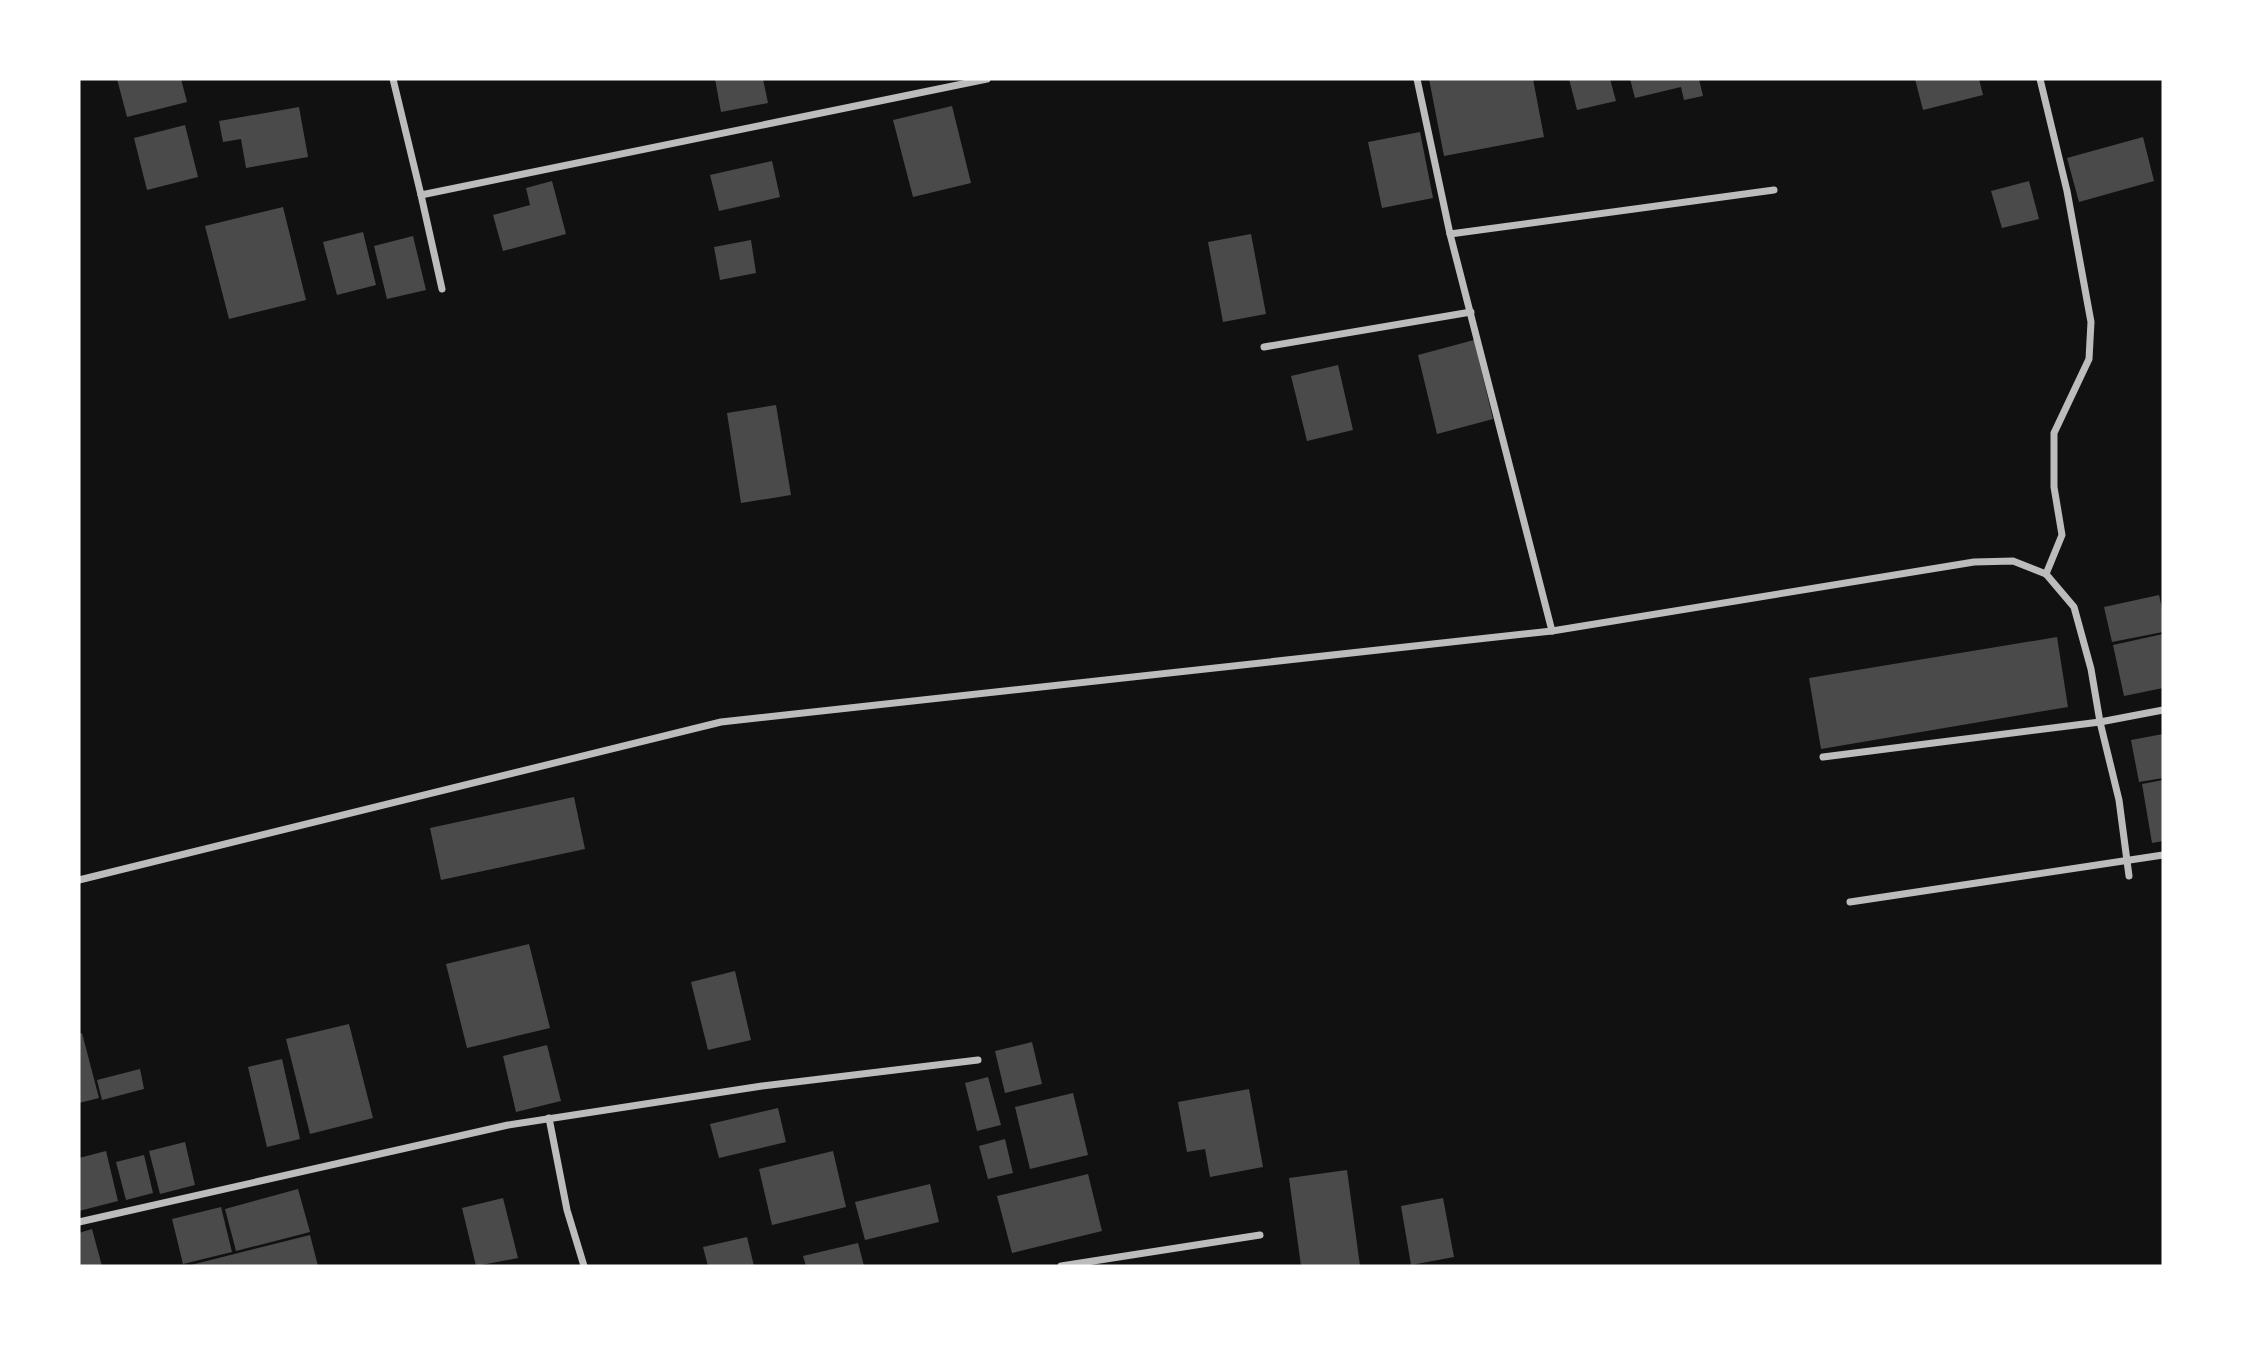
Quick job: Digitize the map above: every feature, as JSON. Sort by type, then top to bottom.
[{"type":"street","points":[[393,79],[442,289]]},
{"type":"street","points":[[421,195],[987,79]]},
{"type":"street","points":[[1417,79],[1450,234],[1552,631]]},
{"type":"street","points":[[2040,79],[2067,191],[2091,322],[2089,359],[2054,433],[2054,487],[2062,534],[2046,575]]},
{"type":"street","points":[[1450,234],[1774,190]]},
{"type":"street","points":[[1264,347],[1471,312]]},
{"type":"street","points":[[79,880],[721,722],[1552,631],[1974,562],[2013,561],[2046,575],[2074,607],[2091,669],[2100,722],[2119,800],[2129,876]]},
{"type":"street","points":[[1823,757],[2100,722],[2163,710]]},
{"type":"street","points":[[1850,902],[2163,855]]},
{"type":"street","points":[[79,1222],[508,1125],[762,1086],[978,1060]]},
{"type":"street","points":[[549,1118],[567,1210],[584,1266]]},
{"type":"street","points":[[1061,1266],[1260,1235]]},
{"type":"building","points":[[117,79],[181,79],[187,102],[127,117]]},
{"type":"building","points":[[715,79],[763,79],[768,103],[721,112]]},
{"type":"building","points":[[1429,79],[1533,79],[1544,137],[1444,156]]},
{"type":"building","points":[[1569,79],[1610,79],[1616,101],[1577,110]]},
{"type":"building","points":[[1630,79],[1699,79],[1703,96],[1684,100],[1681,87],[1635,98]]},
{"type":"building","points":[[1915,79],[1979,79],[1983,95],[1923,110]]},
{"type":"building","points":[[952,106],[971,183],[913,197],[893,120]]},
{"type":"building","points":[[299,107],[308,157],[246,168],[241,139],[223,142],[219,121]]},
{"type":"building","points":[[185,125],[198,177],[147,190],[134,138]]},
{"type":"building","points":[[1420,132],[1433,198],[1382,208],[1368,142]]},
{"type":"building","points":[[2143,137],[2154,181],[2079,202],[2067,158]]},
{"type":"building","points":[[772,161],[780,197],[719,211],[710,175]]},
{"type":"building","points":[[552,181],[566,234],[503,251],[493,215],[530,205],[526,188]]},
{"type":"building","points":[[2029,181],[2039,219],[2002,228],[1991,191]]},
{"type":"building","points":[[283,207],[306,300],[229,319],[205,226]]},
{"type":"building","points":[[363,232],[376,285],[337,295],[323,242]]},
{"type":"building","points":[[1251,234],[1266,314],[1223,322],[1208,242]]},
{"type":"building","points":[[413,236],[426,290],[387,299],[374,246]]},
{"type":"building","points":[[751,240],[756,273],[720,280],[714,247]]},
{"type":"building","points":[[1474,340],[1493,419],[1437,434],[1418,355]]},
{"type":"building","points":[[1338,365],[1353,430],[1307,441],[1291,376]]},
{"type":"building","points":[[776,405],[791,495],[741,503],[727,413]]},
{"type":"building","points":[[2159,595],[2163,632],[2112,642],[2104,607]]},
{"type":"building","points":[[2163,634],[2163,688],[2124,696],[2113,645]]},
{"type":"building","points":[[2057,637],[2068,707],[1821,749],[1809,678]]},
{"type":"building","points":[[2163,734],[2163,778],[2139,782],[2131,740]]},
{"type":"building","points":[[2163,780],[2163,841],[2152,843],[2142,784]]},
{"type":"building","points":[[574,797],[585,849],[441,880],[430,828]]},
{"type":"building","points":[[529,944],[550,1028],[467,1048],[446,964]]},
{"type":"building","points":[[735,971],[751,1040],[708,1050],[691,982]]},
{"type":"building","points":[[349,1024],[373,1118],[310,1134],[286,1039]]},
{"type":"building","points":[[82,1033],[99,1098],[79,1103],[79,1034]]},
{"type":"building","points":[[1032,1042],[1042,1084],[1005,1093],[995,1051]]},
{"type":"building","points":[[547,1045],[561,1101],[516,1112],[503,1056]]},
{"type":"building","points":[[282,1059],[300,1139],[267,1147],[248,1067]]},
{"type":"building","points":[[140,1069],[144,1089],[102,1100],[97,1080]]},
{"type":"building","points":[[988,1077],[1001,1125],[977,1131],[965,1083]]},
{"type":"building","points":[[1249,1089],[1263,1167],[1210,1177],[1205,1149],[1187,1152],[1178,1102]]},
{"type":"building","points":[[1073,1093],[1088,1155],[1030,1169],[1015,1107]]},
{"type":"building","points":[[778,1108],[786,1142],[719,1158],[710,1124]]},
{"type":"building","points":[[1005,1139],[1013,1173],[988,1179],[979,1146]]},
{"type":"building","points":[[185,1142],[195,1185],[160,1194],[149,1151]]},
{"type":"building","points":[[106,1151],[118,1201],[79,1211],[79,1158]]},
{"type":"building","points":[[833,1151],[846,1207],[772,1225],[759,1169]]},
{"type":"building","points":[[144,1155],[153,1193],[126,1200],[116,1162]]},
{"type":"building","points":[[1347,1170],[1360,1266],[1301,1266],[1289,1178]]},
{"type":"building","points":[[1088,1174],[1102,1231],[1012,1253],[997,1196]]},
{"type":"building","points":[[930,1184],[939,1222],[865,1240],[855,1202]]},
{"type":"building","points":[[298,1189],[310,1232],[236,1251],[225,1209]]},
{"type":"building","points":[[503,1198],[518,1258],[476,1266],[462,1208]]},
{"type":"building","points":[[1443,1198],[1454,1257],[1411,1265],[1401,1206]]},
{"type":"building","points":[[221,1207],[232,1252],[183,1264],[172,1219]]},
{"type":"building","points":[[92,1229],[102,1266],[79,1266],[79,1233]]},
{"type":"building","points":[[310,1235],[318,1266],[191,1266],[191,1265]]},
{"type":"building","points":[[747,1237],[754,1266],[708,1266],[703,1247]]},
{"type":"building","points":[[858,1243],[864,1266],[806,1266],[803,1256]]}]
